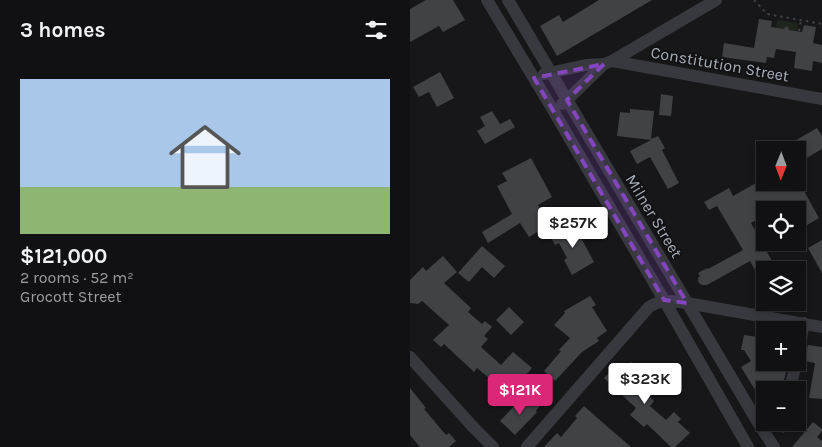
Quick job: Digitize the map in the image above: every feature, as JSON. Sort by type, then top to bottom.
[{"type":"street","name":"Milner Street","points":[[487,0],[664,300],[748,447]]},
{"type":"street","name":"Milner Street","points":[[508,0],[687,303],[756,410]]},
{"type":"street","points":[[553,110],[568,100],[608,62],[716,0]]},
{"type":"street","points":[[534,78],[551,72],[608,62]]},
{"type":"street","name":"Constitution Street","points":[[608,62],[822,99]]},
{"type":"street","points":[[526,447],[649,306],[655,303],[664,300],[687,303],[792,321]]},
{"type":"street","points":[[806,323],[822,327]]},
{"type":"street","points":[[410,357],[493,447]]},
{"type":"street","name":"Milner Street","points":[[767,431],[774,447]]},
{"type":"path","points":[[754,0],[767,14],[822,24]]},
{"type":"path","points":[[799,32],[801,20]]},
{"type":"highlighted area","points":[[604,64],[567,100],[687,303],[664,300],[534,78]]},
{"type":"shaded area","points":[[778,20],[798,24],[797,31],[776,28]]},
{"type":"building","points":[[426,0],[453,0],[465,20],[443,32],[439,26],[410,42],[410,9]]},
{"type":"building","points":[[599,0],[652,0],[557,56],[540,26],[559,15],[563,22]]},
{"type":"building","points":[[759,19],[772,21],[771,27],[784,29],[787,26],[789,30],[802,32],[804,25],[816,27],[813,43],[822,45],[822,63],[813,61],[812,71],[794,68],[796,52],[776,49],[774,58],[767,57],[766,63],[722,57],[724,43],[754,48]]},
{"type":"building","points":[[440,72],[454,98],[437,107],[429,92],[419,97],[413,87]]},
{"type":"building","points":[[661,94],[673,96],[671,116],[659,115]]},
{"type":"building","points":[[630,109],[654,111],[651,139],[658,136],[665,148],[662,150],[679,183],[668,189],[650,157],[637,164],[630,151],[651,140],[617,136],[620,112],[630,113]]},
{"type":"building","points":[[492,111],[500,124],[510,119],[515,127],[485,144],[477,131],[485,126],[480,117]]},
{"type":"building","points":[[817,128],[822,136],[822,149],[806,158],[806,141],[795,141]]},
{"type":"building","points":[[531,158],[552,197],[538,205],[550,224],[529,237],[520,223],[488,243],[482,232],[512,214],[497,186],[507,181],[502,173]]},
{"type":"building","points":[[756,183],[756,191],[804,191],[819,218],[806,226],[806,201],[756,201],[756,220],[751,223],[756,232],[756,251],[766,251],[772,261],[756,261],[756,272],[750,261],[707,285],[700,284],[698,273],[743,250],[717,206],[709,210],[704,202],[729,188],[733,196]]},
{"type":"building","points":[[573,223],[594,262],[572,275],[564,260],[567,258],[559,243],[555,245],[550,236]]},
{"type":"building","points":[[822,240],[822,273],[808,248]]},
{"type":"building","points":[[482,246],[505,266],[494,278],[482,267],[469,282],[458,273]]},
{"type":"building","points":[[443,256],[457,272],[444,283],[471,308],[468,312],[482,324],[485,321],[492,327],[484,336],[488,339],[481,347],[501,365],[513,352],[532,368],[506,397],[500,392],[502,389],[477,368],[474,372],[444,344],[441,347],[433,340],[449,325],[422,301],[418,304],[410,303],[410,280],[423,267],[426,271]]},
{"type":"building","points":[[590,296],[596,305],[592,307],[607,331],[597,338],[599,341],[582,352],[555,381],[544,371],[570,338],[554,325],[565,313],[564,311]]},
{"type":"building","points":[[509,307],[524,322],[511,335],[496,320]]},
{"type":"building","points":[[744,335],[756,337],[756,371],[786,371],[784,381],[756,381],[756,391],[741,367],[751,361],[744,350],[741,350]]},
{"type":"building","points":[[808,345],[822,347],[822,399],[809,398],[815,363],[806,361]]},
{"type":"building","points":[[631,362],[645,375],[636,384],[654,401],[650,406],[666,420],[674,412],[681,419],[678,422],[690,433],[675,447],[671,447],[647,424],[644,427],[630,415],[636,408],[604,378],[618,363],[624,369]]},
{"type":"building","points":[[410,388],[426,408],[424,409],[446,435],[449,433],[456,441],[449,447],[420,447],[410,435]]},
{"type":"building","points":[[534,398],[541,404],[537,412],[515,435],[500,421],[517,403],[523,409]]},
{"type":"building","points":[[584,406],[631,447],[544,447],[557,433],[561,437],[577,418],[575,416]]},
{"type":"building","points":[[813,422],[822,429],[817,437],[822,441],[822,447],[792,447]]}]
